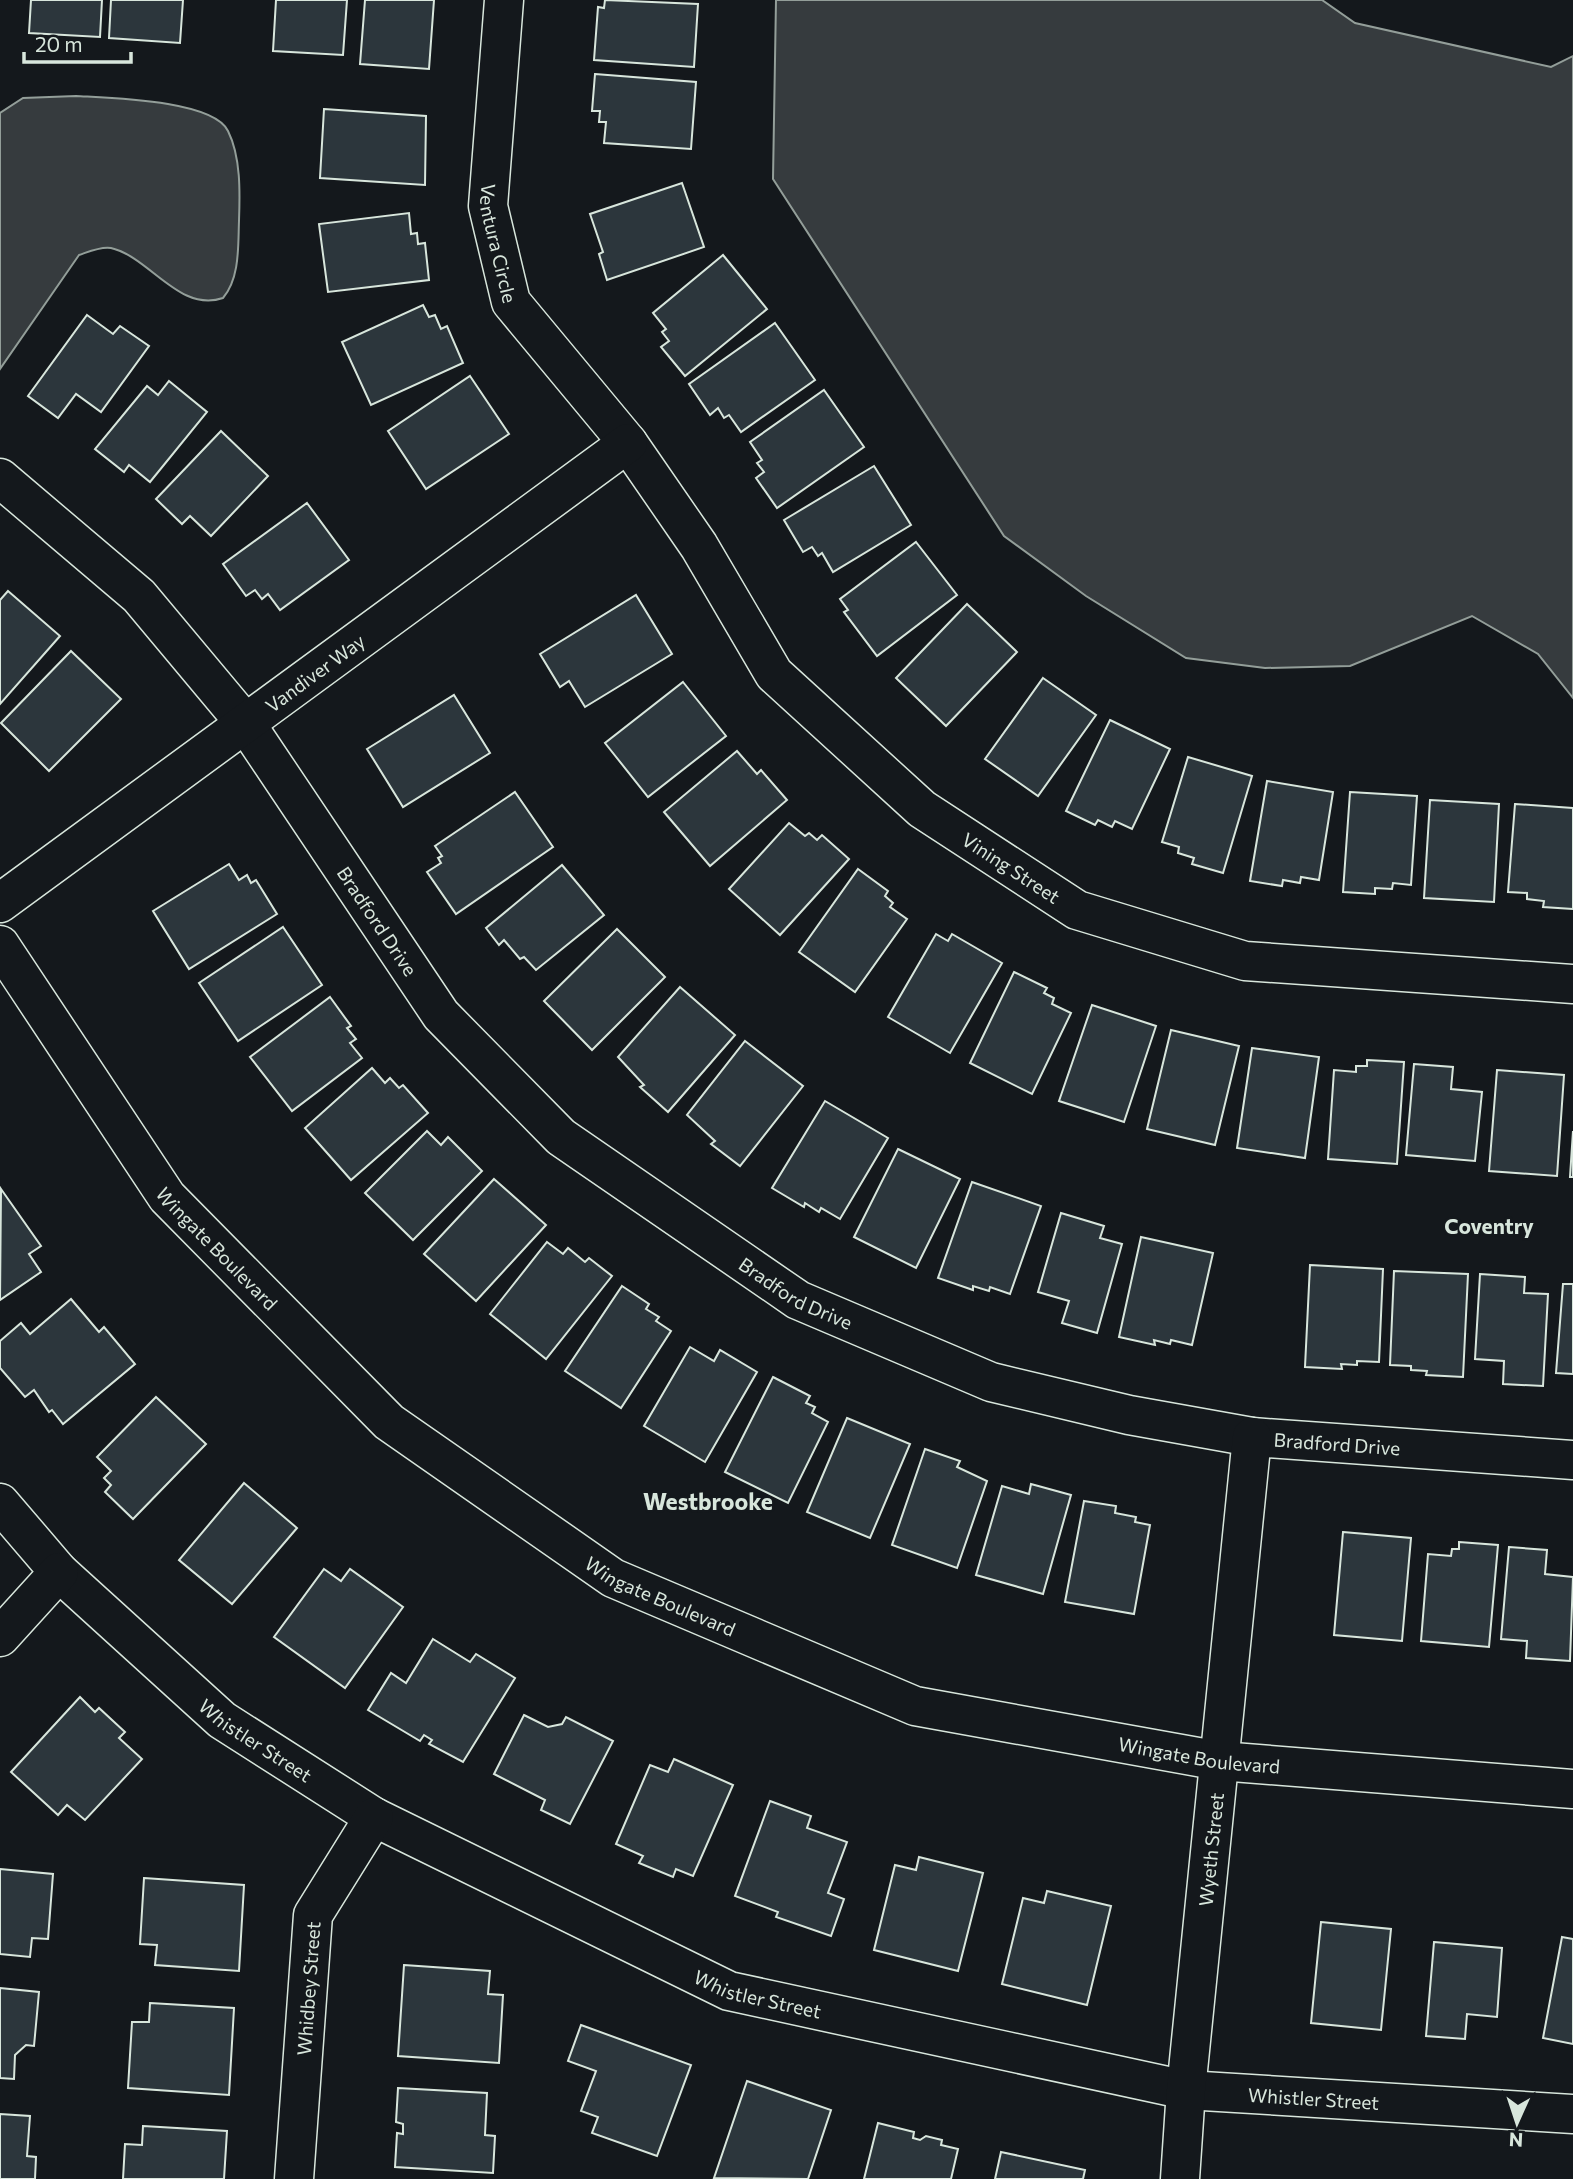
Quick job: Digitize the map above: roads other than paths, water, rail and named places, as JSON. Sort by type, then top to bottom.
[{"type":"street","name":"Ventura Circle","points":[[505,0],[488,206],[511,302],[628,443]]},
{"type":"street","name":"Vandiver Way","points":[[0,903],[628,443]]},
{"type":"street","name":"Vining Street","points":[[628,443],[699,546],[774,674],[922,809],[1077,910],[1245,961],[1573,984]]},
{"type":"street","points":[[0,478],[139,596],[246,724]]},
{"type":"street","name":"Bradford Drive","points":[[246,724],[441,1015],[561,1137],[798,1300],[991,1382],[1129,1415],[1252,1437],[1573,1460]]},
{"type":"street","name":"Wingate Boulevard","points":[[0,945],[167,1197],[389,1422],[613,1578],[915,1706],[1220,1761],[1573,1789]]},
{"type":"street","name":"Wyeth Street","points":[[1180,2179],[1186,2090],[1252,1437]]},
{"type":"street","name":"Whistler Street","points":[[0,1503],[59,1572],[222,1720],[374,1817],[729,1991],[1186,2090],[1573,2114]]},
{"type":"street","points":[[0,1637],[59,1572]]},
{"type":"street","name":"Whidbey Street","points":[[294,2179],[313,1915],[374,1817]]},
{"type":"district","name":"Coventry","points":[[1489,1225]]},
{"type":"district","name":"Westbrooke","points":[[708,1501]]}]
